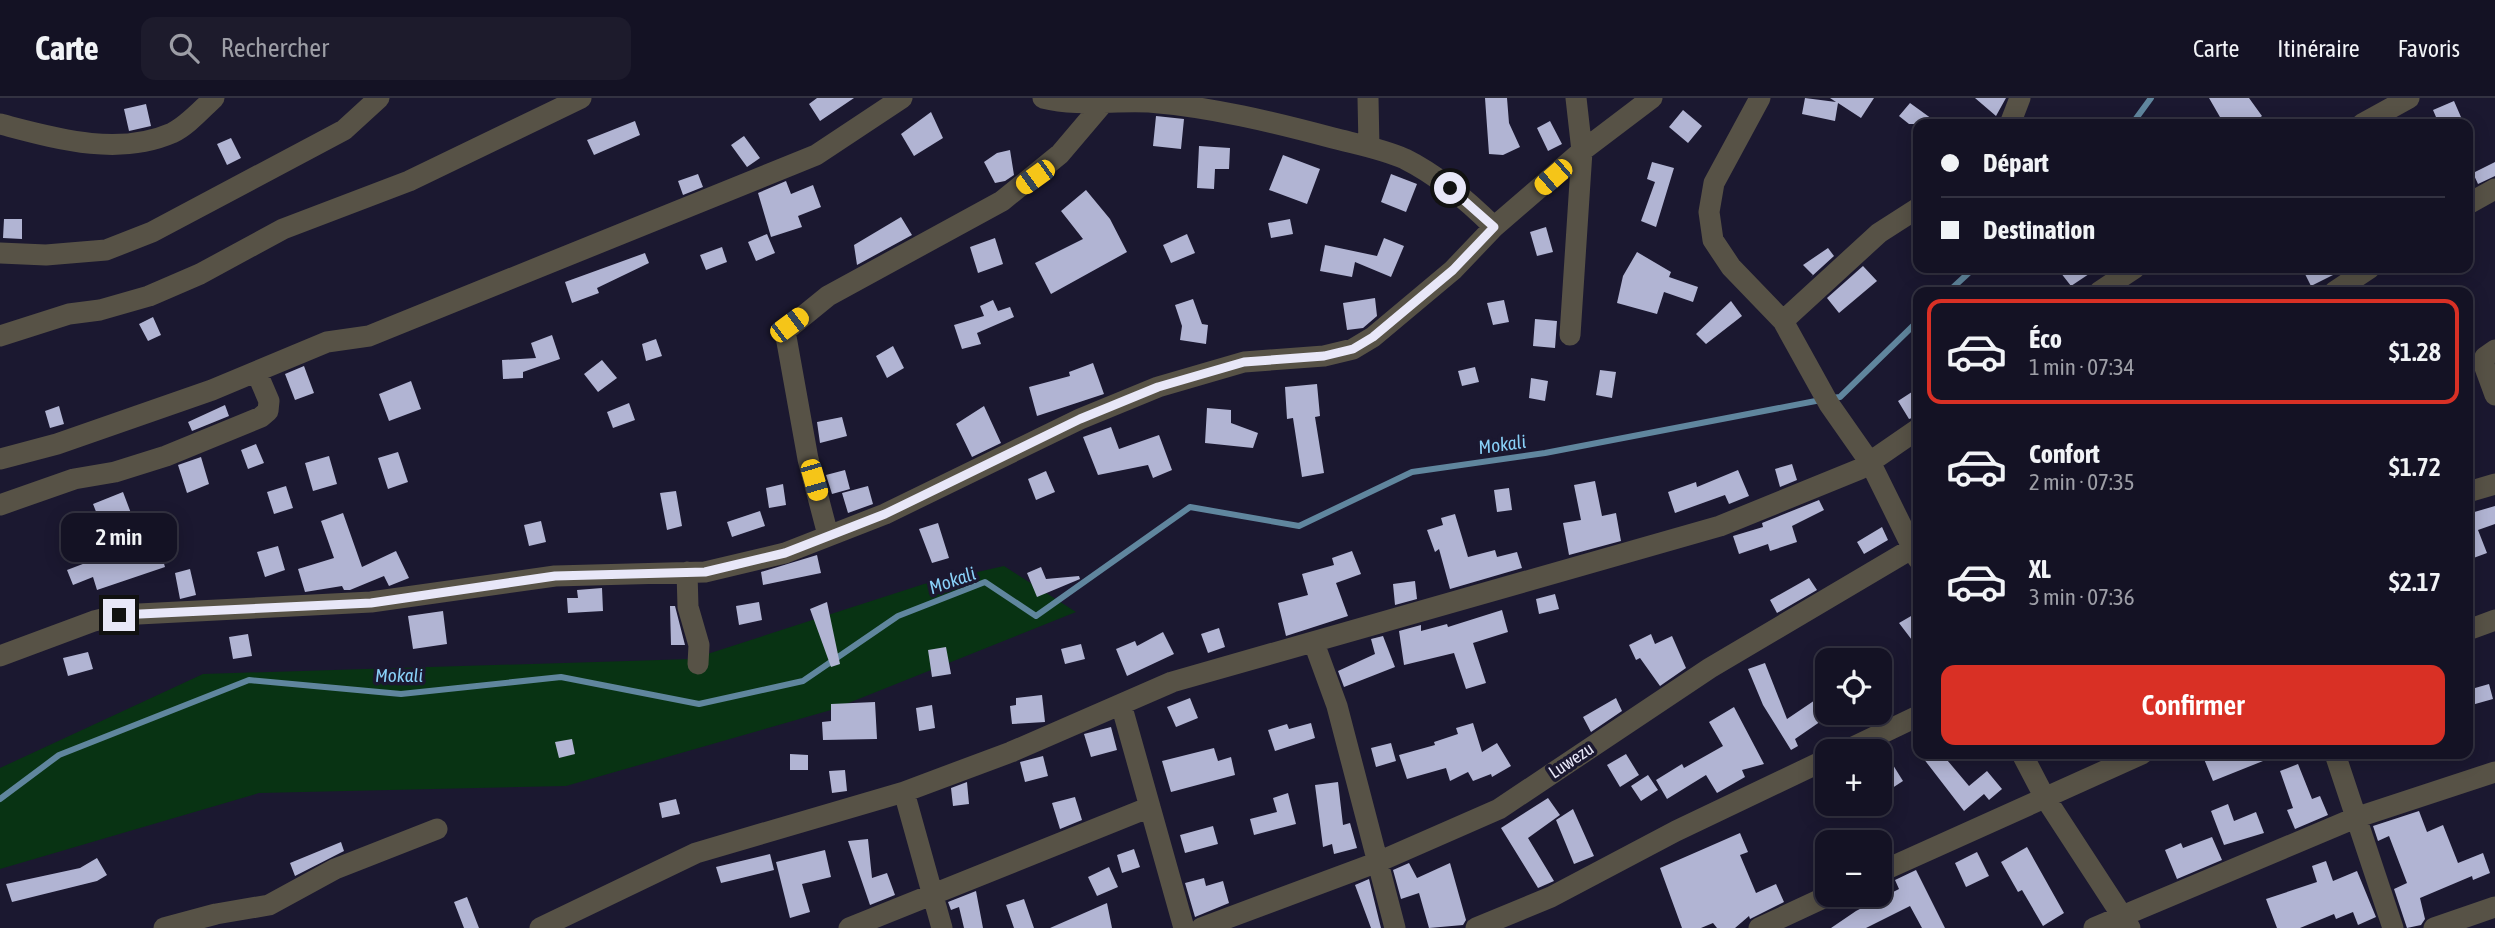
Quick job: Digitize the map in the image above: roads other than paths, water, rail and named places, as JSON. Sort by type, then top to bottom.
[{"type":"street","points":[[0,124],[62,140],[107,145],[136,143],[173,132],[214,98]]},
{"type":"street","points":[[0,253],[46,255],[106,250],[152,232],[344,130],[379,98]]},
{"type":"street","points":[[0,337],[69,314],[100,310],[149,296],[200,274],[283,229],[409,181],[581,98]]},
{"type":"street","points":[[0,459],[57,444],[257,373],[327,342],[369,336],[816,156],[902,98]]},
{"type":"street","points":[[1043,98],[1073,104],[1105,101],[1196,103],[1369,147],[1403,158],[1433,175],[1467,200],[1494,227]]},
{"type":"street","points":[[1368,98],[1369,147]]},
{"type":"street","points":[[1570,335],[1582,151],[1576,98]]},
{"type":"street","points":[[0,656],[94,621],[119,615],[353,604],[555,576],[687,572],[744,564],[785,553],[885,514],[1019,447],[1158,387],[1244,362],[1324,356],[1353,349],[1373,337],[1453,270],[1494,227],[1582,151],[1652,98]]},
{"type":"street","points":[[1760,98],[1714,183],[1709,212],[1713,240],[1731,267],[1783,321],[1829,404],[1871,464],[1913,544]]},
{"type":"street","points":[[2012,119],[2020,98]]},
{"type":"street","points":[[2371,119],[2409,98]]},
{"type":"street","points":[[828,535],[808,459],[785,331],[828,296],[967,223],[1013,193],[1060,154],[1105,101]]},
{"type":"street","points":[[2473,201],[2495,189]]},
{"type":"street","points":[[1783,321],[1879,233],[1913,211]]},
{"type":"street","points":[[2106,287],[2128,273]]},
{"type":"street","points":[[2342,287],[2362,273]]},
{"type":"street","points":[[2495,350],[2485,357],[2484,365],[2495,395]]},
{"type":"street","points":[[0,505],[74,479],[115,472],[166,456],[261,417],[268,411],[270,401],[257,373]]},
{"type":"street","points":[[540,928],[696,853],[904,792],[1011,752],[1172,682],[1720,527],[1871,464],[1913,433]]},
{"type":"street","points":[[2473,491],[2495,484]]},
{"type":"street","name":"Luwezu","points":[[1201,928],[1378,862],[1499,808],[1710,668],[1913,552]]},
{"type":"street","points":[[687,572],[688,607],[698,645],[698,664]]},
{"type":"street","points":[[2473,628],[2495,620]]},
{"type":"street","points":[[1314,643],[1337,706],[1395,928]]},
{"type":"street","points":[[1121,705],[1184,928]]},
{"type":"street","points":[[1870,739],[1913,718]]},
{"type":"street","points":[[2025,759],[2044,796],[2127,922]]},
{"type":"street","points":[[1892,866],[2130,759]]},
{"type":"street","points":[[2337,759],[2393,928]]},
{"type":"street","points":[[1476,928],[1551,897],[1676,831],[1815,765]]},
{"type":"street","points":[[2094,928],[2127,922],[2356,818],[2495,772]]},
{"type":"street","points":[[904,792],[942,928]]},
{"type":"street","points":[[849,928],[1150,807]]},
{"type":"street","points":[[164,928],[204,917],[270,905],[335,869],[437,829]]},
{"type":"street","points":[[1759,928],[1815,902]]},
{"type":"street","points":[[2434,928],[2495,907]]},
{"type":"waterway","name":"Mokali","points":[[2136,119],[2151,98]]},
{"type":"waterway","name":"Mokali","points":[[1953,287],[1969,273]]},
{"type":"waterway","name":"Mokali","points":[[1832,398],[1840,397],[1913,326]]},
{"type":"waterway","name":"Mokali","points":[[0,799],[59,755],[249,680],[401,694],[561,677],[699,704],[803,681],[898,616],[985,582],[1036,616],[1190,507],[1299,526],[1412,472],[1545,453],[1821,400]]}]
